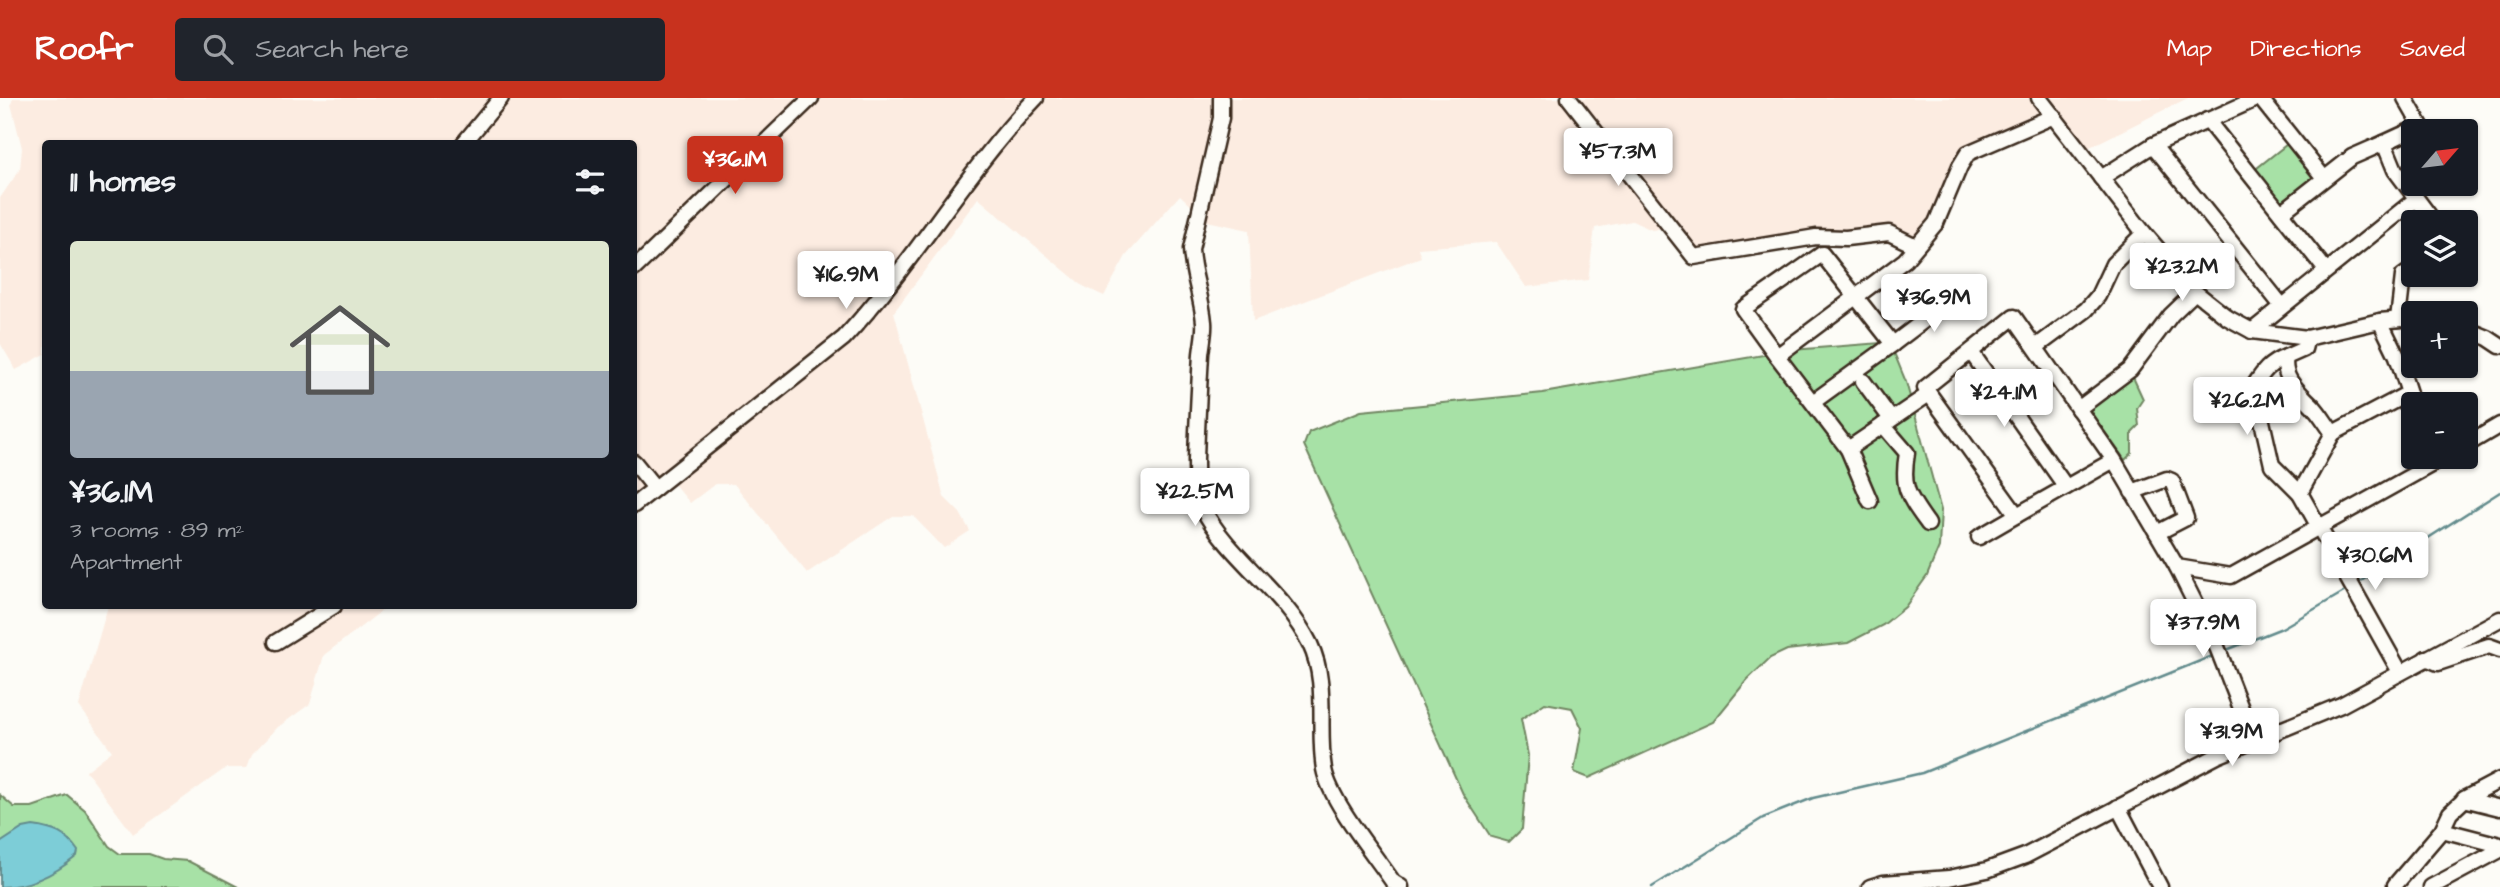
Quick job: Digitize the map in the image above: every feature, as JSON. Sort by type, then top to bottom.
[{"type":"street","points":[[466,140],[501,98]]},
{"type":"street","points":[[637,266],[811,98]]},
{"type":"street","points":[[637,503],[844,338],[874,306],[1010,125],[1036,98]]},
{"type":"street","points":[[1221,98],[1221,118],[1191,249],[1191,267],[1204,323],[1197,428],[1196,475],[1200,503],[1213,525],[1295,621],[1309,643],[1317,664],[1323,703],[1321,731],[1325,771],[1343,808],[1393,882],[1401,887]]},
{"type":"street","points":[[1569,98],[1694,257],[1816,237],[1846,238],[1889,233],[1916,246]]},
{"type":"street","points":[[2039,98],[2144,233],[2195,292],[2228,318],[2252,331],[2307,338],[2379,321],[2401,319]]},
{"type":"street","points":[[2101,177],[2153,145],[2259,98],[2324,178]]},
{"type":"street","points":[[2281,213],[2352,157],[2421,126],[2405,98]]},
{"type":"street","points":[[1777,356],[1905,260],[1936,223],[1968,153],[2054,116]]},
{"type":"street","points":[[2207,120],[2325,269]]},
{"type":"street","points":[[2384,143],[2395,170],[2425,210]]},
{"type":"street","points":[[2153,145],[2282,306]]},
{"type":"street","points":[[2252,331],[2325,269],[2416,199]]},
{"type":"street","points":[[2036,347],[2086,310],[2098,296],[2113,264],[2144,233]]},
{"type":"street","points":[[1870,501],[1849,449],[1743,309],[1822,254],[1892,344]]},
{"type":"street","points":[[2398,319],[2402,287]]},
{"type":"street","points":[[2078,408],[2130,370],[2171,315],[2195,292]]},
{"type":"street","points":[[1813,402],[1955,297]]},
{"type":"street","points":[[2017,515],[1925,388],[2014,317],[2114,460],[2177,567],[2217,647],[2253,739]]},
{"type":"street","points":[[2300,493],[2333,433],[2409,393],[2397,356],[2379,321]]},
{"type":"street","points":[[2478,335],[2500,346]]},
{"type":"street","points":[[2307,338],[2304,349],[2275,361],[2263,370],[2254,386],[2272,465],[2300,493],[2399,672]]},
{"type":"street","points":[[1971,352],[2066,487]]},
{"type":"street","points":[[2286,358],[2284,367],[2296,392],[2313,406],[2333,433]]},
{"type":"street","points":[[1863,381],[1907,453],[1903,477],[1907,494],[1928,524]]},
{"type":"street","points":[[1849,449],[1929,394]]},
{"type":"street","points":[[2478,438],[2500,425]]},
{"type":"street","points":[[1979,537],[2114,460]]},
{"type":"street","points":[[637,466],[655,488]]},
{"type":"street","points":[[2177,567],[2231,576],[2424,469]]},
{"type":"street","points":[[2132,492],[2167,479],[2172,481],[2186,518],[2157,533]]},
{"type":"street","points":[[276,642],[329,609]]},
{"type":"street","points":[[1870,887],[1883,883],[1950,883],[2025,856],[2253,739],[2341,705],[2500,619]]},
{"type":"street","points":[[2426,658],[2438,663],[2489,646],[2500,650]]},
{"type":"street","points":[[2393,886],[2442,830],[2450,813],[2464,799],[2500,780]]},
{"type":"street","points":[[2464,799],[2500,808]]},
{"type":"street","points":[[2118,807],[2160,887]]},
{"type":"street","points":[[2442,830],[2500,848]]},
{"type":"street","points":[[2431,887],[2500,848]]},
{"type":"shaded area","points":[[13,98],[2188,98],[2086,149],[2053,105],[1964,149],[1932,221],[1914,240],[1894,231],[1697,253],[1675,226],[1652,230],[1632,221],[1595,228],[1588,280],[1526,287],[1496,242],[1418,248],[1421,257],[1253,321],[1249,230],[1207,221],[1180,195],[1126,256],[1104,296],[1083,286],[978,198],[894,312],[944,497],[960,513],[970,531],[944,548],[913,516],[893,516],[807,573],[734,484],[715,484],[690,503],[673,483],[637,512],[637,140],[42,140],[42,356],[16,370],[0,343],[0,198],[20,169],[22,148],[11,104]]},
{"type":"shaded area","points":[[107,609],[384,609],[324,655],[310,704],[278,727],[252,754],[247,768],[226,768],[133,834],[86,771],[112,751],[79,706]]},
{"type":"green space","points":[[2291,141],[2320,178],[2282,209],[2252,172]]},
{"type":"green space","points":[[1881,343],[1895,355],[1906,382],[1941,510],[1939,547],[1927,576],[1905,607],[1883,625],[1848,643],[1787,650],[1770,658],[1747,680],[1713,722],[1589,778],[1574,772],[1582,728],[1572,708],[1545,703],[1521,719],[1528,755],[1522,829],[1509,842],[1491,837],[1463,794],[1304,445],[1309,432],[1361,411],[1543,393],[1792,350]]},
{"type":"green space","points":[[2132,375],[2143,399],[2137,408],[2139,426],[2132,433],[2132,453],[2125,460],[2087,407]]},
{"type":"green space","points":[[0,795],[14,807],[32,807],[67,795],[85,810],[109,846],[120,854],[149,854],[163,859],[188,861],[238,887],[0,887]]},
{"type":"water","points":[[33,826],[53,830],[64,836],[78,851],[77,856],[41,878],[21,885],[0,887],[0,843],[23,828]]},
{"type":"waterway","points":[[2358,583],[2500,492]]},
{"type":"waterway","points":[[2224,651],[2282,628],[2349,589]]},
{"type":"waterway","points":[[1652,887],[1763,818],[1813,798],[1922,773],[2215,655]]}]
